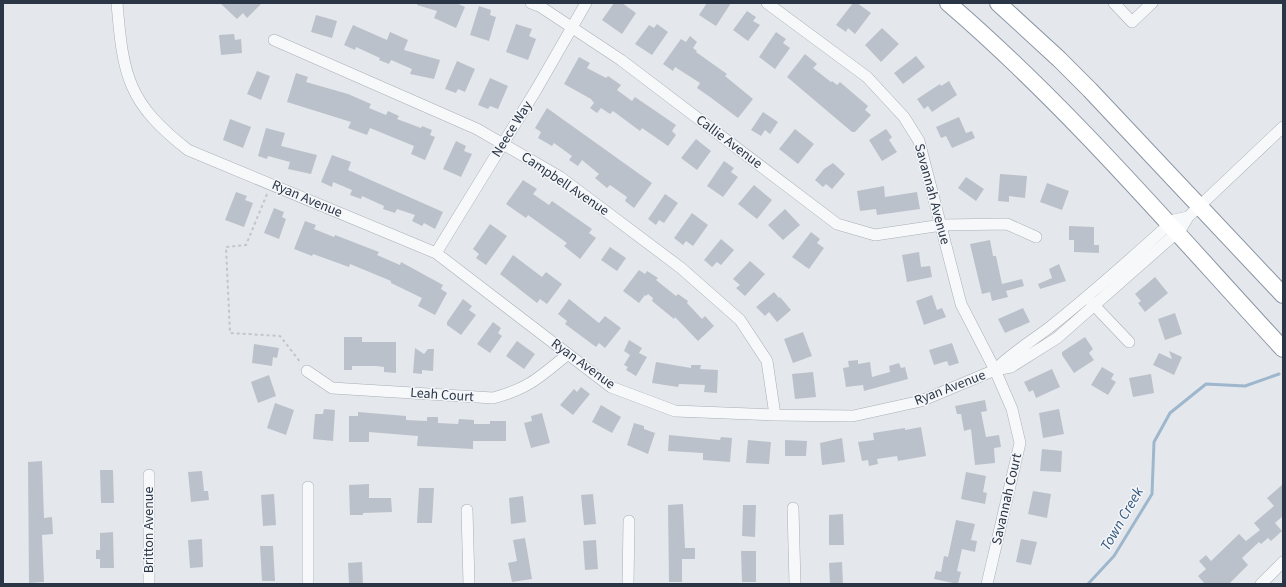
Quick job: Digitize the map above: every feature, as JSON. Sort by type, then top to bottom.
[{"type":"highway","points":[[948,3],[1026,74],[1173,229],[1283,349]]},
{"type":"highway","points":[[998,3],[1059,58],[1200,206],[1283,296]]},
{"type":"street","name":"Ryan Avenue","points":[[117,3],[121,50],[129,81],[144,109],[163,131],[188,150],[206,156],[436,253],[611,387],[675,411],[853,416],[921,401],[995,370],[1010,367],[1057,338],[1095,306],[1173,229]]},
{"type":"street","name":"Callie Avenue","points":[[531,3],[540,7],[621,60],[837,224],[876,235],[942,225],[1006,224],[1036,237]]},
{"type":"street","name":"Neece Way","points":[[436,253],[504,143],[586,3]]},
{"type":"street","name":"Savannah Avenue","points":[[767,3],[867,77],[904,117],[919,141],[942,225],[961,304],[995,370]]},
{"type":"street","points":[[1114,3],[1132,22],[1152,3]]},
{"type":"street","name":"Campbell Avenue","points":[[274,40],[477,129],[504,143],[560,177],[681,268],[740,320],[767,361],[775,415]]},
{"type":"street","name":"Ryan Avenue","points":[[995,370],[1006,358],[1033,340],[1173,229],[1181,229],[1188,217],[1283,127]]},
{"type":"street","points":[[1086,298],[1129,342]]},
{"type":"street","name":"Leah Court","points":[[307,371],[332,388],[493,398],[515,392],[536,381],[568,354]]},
{"type":"street","name":"Savannah Court","points":[[987,584],[1020,443],[1012,409],[995,370]]},
{"type":"street","name":"Britton Avenue","points":[[149,475],[149,584]]},
{"type":"street","points":[[308,487],[308,584]]},
{"type":"street","points":[[793,508],[795,584]]},
{"type":"street","points":[[467,510],[468,584]]},
{"type":"street","points":[[628,584],[629,520]]},
{"type":"street","points":[[1261,584],[1283,562]]},
{"type":"path","points":[[271,184],[246,245],[226,247],[230,333],[280,336],[307,371]]},
{"type":"building","points":[[220,3],[262,3],[247,18],[243,13],[237,19]]},
{"type":"building","points":[[417,3],[456,3],[465,7],[456,28],[434,18],[437,11],[417,5]]},
{"type":"building","points":[[614,3],[622,3],[636,13],[622,34],[602,20]]},
{"type":"building","points":[[707,3],[731,3],[716,26],[699,15]]},
{"type":"building","points":[[853,3],[857,3],[871,13],[855,34],[848,28],[846,32],[836,25]]},
{"type":"building","points":[[479,6],[491,10],[490,15],[496,17],[489,41],[470,35]]},
{"type":"building","points":[[747,11],[756,17],[753,21],[760,25],[748,41],[733,30]]},
{"type":"building","points":[[316,15],[337,21],[332,38],[311,32]]},
{"type":"building","points":[[516,24],[532,29],[529,36],[536,39],[528,60],[506,52]]},
{"type":"building","points":[[657,24],[668,32],[652,55],[635,44],[649,25],[654,28]]},
{"type":"building","points":[[353,25],[387,40],[390,32],[408,40],[404,50],[440,60],[434,79],[410,74],[412,69],[391,60],[389,64],[379,60],[380,58],[356,47],[355,50],[344,45]]},
{"type":"building","points":[[882,28],[899,44],[881,62],[865,45]]},
{"type":"building","points":[[776,32],[786,39],[783,43],[790,48],[775,69],[759,57]]},
{"type":"building","points":[[234,34],[235,40],[241,39],[242,53],[221,55],[219,35]]},
{"type":"building","points":[[690,36],[697,42],[693,48],[697,51],[696,52],[727,74],[725,76],[753,99],[738,118],[697,88],[700,83],[675,67],[673,71],[663,64],[681,39],[686,42]]},
{"type":"building","points":[[805,54],[817,64],[813,68],[831,82],[832,81],[837,85],[840,82],[868,106],[865,110],[871,115],[855,132],[852,132],[787,77]]},
{"type":"building","points":[[916,56],[925,67],[903,84],[894,73]]},
{"type":"building","points":[[579,57],[590,63],[587,68],[606,78],[608,76],[621,85],[617,90],[632,101],[635,97],[676,125],[672,131],[676,135],[668,146],[642,128],[640,131],[613,111],[610,114],[601,108],[597,113],[590,108],[594,103],[591,99],[564,84]]},
{"type":"building","points":[[457,61],[475,69],[465,92],[458,89],[456,93],[445,89]]},
{"type":"building","points":[[257,71],[270,76],[261,100],[247,94]]},
{"type":"building","points":[[296,73],[308,77],[306,82],[348,94],[371,104],[369,108],[386,115],[388,111],[399,116],[397,119],[421,128],[422,126],[432,130],[430,135],[435,137],[425,160],[411,154],[414,146],[370,128],[367,135],[348,128],[351,122],[287,102]]},
{"type":"building","points":[[490,78],[508,86],[498,109],[490,106],[488,109],[478,105]]},
{"type":"building","points":[[949,81],[957,95],[932,112],[928,106],[924,109],[917,99],[940,84],[941,86]]},
{"type":"building","points":[[547,108],[652,183],[634,208],[625,201],[627,197],[610,185],[607,188],[595,178],[599,174],[582,160],[578,166],[569,160],[572,156],[554,143],[552,146],[538,138],[541,132],[535,128]]},
{"type":"building","points":[[763,112],[778,122],[770,134],[765,130],[761,136],[751,130]]},
{"type":"building","points":[[959,117],[966,133],[972,131],[975,138],[952,148],[946,136],[941,138],[936,127]]},
{"type":"building","points":[[230,119],[251,127],[243,148],[223,140]]},
{"type":"building","points":[[266,128],[285,133],[281,146],[317,155],[311,174],[288,169],[290,162],[268,156],[267,159],[258,156]]},
{"type":"building","points":[[795,129],[814,144],[798,164],[779,149]]},
{"type":"building","points":[[886,129],[892,137],[889,140],[897,152],[882,161],[869,140]]},
{"type":"building","points":[[696,139],[711,151],[697,170],[681,158]]},
{"type":"building","points":[[456,141],[466,146],[464,151],[472,154],[461,177],[443,169]]},
{"type":"building","points":[[332,155],[351,162],[348,170],[443,212],[435,229],[424,223],[422,226],[412,221],[415,215],[397,209],[395,213],[383,209],[384,206],[362,196],[361,199],[350,195],[352,190],[333,182],[332,187],[321,182]]},
{"type":"building","points":[[724,161],[734,168],[731,172],[738,177],[723,197],[707,186]]},
{"type":"building","points":[[833,163],[845,174],[832,189],[826,184],[823,187],[815,180],[824,169]]},
{"type":"building","points":[[1000,174],[1027,176],[1025,198],[1009,196],[1009,202],[998,201]]},
{"type":"building","points":[[966,177],[984,189],[976,201],[958,188]]},
{"type":"building","points":[[523,180],[537,189],[533,194],[549,205],[552,201],[592,229],[589,233],[596,238],[580,259],[564,246],[567,243],[528,215],[526,218],[506,204]]},
{"type":"building","points":[[1047,183],[1069,191],[1062,210],[1040,202]]},
{"type":"building","points":[[754,185],[772,200],[757,219],[738,204]]},
{"type":"building","points":[[884,186],[885,197],[917,192],[920,209],[877,215],[876,209],[860,211],[857,191]]},
{"type":"building","points":[[236,192],[247,196],[245,200],[253,203],[244,227],[225,220]]},
{"type":"building","points":[[665,194],[678,203],[664,223],[659,220],[656,225],[648,219]]},
{"type":"building","points":[[274,208],[284,212],[282,217],[286,219],[279,239],[264,233]]},
{"type":"building","points":[[785,209],[800,225],[783,240],[768,225]]},
{"type":"building","points":[[692,213],[708,225],[693,246],[686,241],[683,245],[674,238]]},
{"type":"building","points":[[305,221],[316,225],[314,229],[334,237],[335,235],[379,252],[377,255],[400,265],[401,262],[443,285],[441,289],[447,293],[435,315],[418,306],[422,298],[391,283],[391,281],[350,264],[349,267],[294,249]]},
{"type":"building","points":[[490,224],[507,236],[486,265],[476,258],[479,254],[473,249]]},
{"type":"building","points":[[1069,226],[1094,227],[1094,245],[1099,245],[1099,253],[1074,252],[1074,240],[1069,240]]},
{"type":"building","points":[[811,232],[820,239],[817,243],[824,248],[809,269],[792,257]]},
{"type":"building","points":[[721,239],[734,250],[721,265],[717,262],[712,267],[704,260]]},
{"type":"building","points":[[990,240],[993,256],[996,256],[1002,284],[1022,279],[1024,286],[1006,291],[1008,297],[992,301],[990,292],[982,294],[970,244]]},
{"type":"building","points":[[610,247],[626,258],[617,271],[601,260]]},
{"type":"building","points":[[919,252],[921,267],[930,266],[932,277],[907,282],[902,255]]},
{"type":"building","points":[[513,255],[542,277],[546,272],[562,284],[547,304],[540,299],[537,303],[500,274]]},
{"type":"building","points":[[750,261],[765,274],[745,296],[736,288],[740,285],[733,279]]},
{"type":"building","points":[[1059,264],[1066,281],[1040,289],[1038,284],[1052,278],[1049,269]]},
{"type":"building","points":[[639,270],[645,274],[647,271],[658,278],[656,280],[676,296],[678,294],[688,301],[687,303],[702,319],[705,316],[714,326],[698,341],[675,317],[674,319],[652,301],[653,298],[648,294],[646,296],[645,295],[639,303],[623,291]]},
{"type":"building","points":[[1155,277],[1168,293],[1145,312],[1138,303],[1141,301],[1135,294]]},
{"type":"building","points":[[774,292],[791,310],[777,322],[769,312],[765,316],[756,307]]},
{"type":"building","points":[[932,295],[937,310],[942,308],[946,317],[924,325],[916,301]]},
{"type":"building","points":[[463,299],[472,306],[469,310],[476,315],[461,335],[447,325],[447,322]]},
{"type":"building","points":[[569,299],[599,323],[605,316],[621,328],[605,348],[599,343],[596,347],[565,324],[567,321],[558,314]]},
{"type":"building","points":[[1023,308],[1030,322],[1005,333],[998,319]]},
{"type":"building","points":[[1175,313],[1182,334],[1165,340],[1158,319]]},
{"type":"building","points":[[493,322],[501,328],[498,333],[502,336],[490,353],[477,344]]},
{"type":"building","points":[[803,332],[812,356],[793,363],[784,339]]},
{"type":"building","points":[[344,337],[362,337],[362,342],[396,342],[396,373],[384,372],[384,367],[376,366],[352,366],[352,370],[344,370]]},
{"type":"building","points":[[1085,337],[1093,349],[1089,353],[1094,360],[1074,373],[1062,355],[1062,352]]},
{"type":"building","points":[[629,340],[642,348],[639,353],[647,357],[636,376],[626,370],[628,367],[624,365],[630,355],[624,351]]},
{"type":"building","points":[[517,341],[535,354],[524,369],[506,356]]},
{"type":"building","points":[[952,343],[959,363],[949,366],[947,361],[934,365],[929,350]]},
{"type":"building","points":[[254,344],[279,348],[277,358],[273,357],[272,366],[252,363]]},
{"type":"building","points":[[415,348],[424,354],[428,349],[434,349],[433,371],[422,370],[422,374],[413,373]]},
{"type":"building","points":[[1169,351],[1182,357],[1174,375],[1153,365],[1159,353],[1172,359]]},
{"type":"building","points":[[858,360],[858,364],[870,362],[872,377],[890,372],[889,366],[899,363],[901,368],[905,367],[908,379],[864,391],[863,385],[846,387],[843,368],[849,367],[848,361]]},
{"type":"building","points":[[656,362],[691,368],[691,365],[701,365],[700,369],[718,370],[717,393],[704,392],[705,385],[679,384],[678,387],[652,383]]},
{"type":"building","points":[[1102,367],[1114,374],[1111,379],[1116,382],[1108,395],[1091,385]]},
{"type":"building","points":[[1052,369],[1060,387],[1036,398],[1033,390],[1029,392],[1024,382]]},
{"type":"building","points":[[813,372],[816,397],[795,399],[792,374]]},
{"type":"building","points":[[1151,374],[1154,393],[1133,397],[1129,378]]},
{"type":"building","points":[[269,375],[276,396],[258,403],[251,382]]},
{"type":"building","points":[[581,387],[590,394],[573,415],[560,405],[574,389],[577,392]]},
{"type":"building","points":[[985,400],[987,411],[981,412],[986,437],[999,435],[1001,447],[994,448],[995,463],[975,465],[971,429],[964,431],[961,414],[957,414],[955,406]]},
{"type":"building","points":[[275,403],[294,410],[286,435],[267,428]]},
{"type":"building","points":[[601,405],[621,417],[612,433],[592,422]]},
{"type":"building","points":[[324,409],[335,410],[333,441],[313,439],[315,414],[323,414]]},
{"type":"building","points":[[1059,409],[1064,434],[1043,438],[1039,413]]},
{"type":"building","points":[[358,412],[406,416],[406,420],[427,421],[427,417],[438,417],[438,423],[458,424],[459,419],[474,420],[474,424],[490,424],[490,421],[506,421],[506,441],[473,441],[473,449],[417,446],[418,436],[369,432],[369,442],[349,442],[349,416],[358,416]]},
{"type":"building","points":[[542,413],[550,443],[531,448],[524,423],[532,421],[531,416]]},
{"type":"building","points":[[634,423],[644,426],[644,429],[655,433],[648,454],[627,445]]},
{"type":"building","points":[[921,427],[926,456],[898,461],[897,456],[877,459],[878,464],[869,466],[868,460],[862,461],[858,442],[874,440],[873,433]]},
{"type":"building","points":[[669,435],[720,440],[721,437],[732,438],[730,462],[703,460],[703,453],[668,451]]},
{"type":"building","points":[[842,438],[845,462],[822,465],[820,443]]},
{"type":"building","points":[[748,440],[771,442],[769,464],[746,463]]},
{"type":"building","points":[[785,440],[807,441],[806,456],[785,456]]},
{"type":"building","points":[[1042,449],[1062,451],[1061,472],[1040,471]]},
{"type":"building","points":[[42,461],[44,518],[52,517],[53,534],[42,535],[44,582],[29,583],[28,462]]},
{"type":"building","points":[[100,470],[113,470],[114,503],[101,503]]},
{"type":"building","points":[[202,471],[204,491],[208,491],[209,500],[191,502],[188,472]]},
{"type":"building","points":[[966,472],[986,476],[983,492],[987,493],[985,504],[961,499]]},
{"type":"building","points":[[369,484],[369,498],[391,498],[392,512],[350,515],[349,485]]},
{"type":"building","points":[[1283,484],[1283,516],[1275,523],[1282,531],[1271,541],[1268,538],[1261,544],[1259,542],[1242,558],[1248,565],[1229,584],[1205,584],[1198,576],[1206,569],[1199,561],[1206,555],[1211,561],[1239,534],[1246,541],[1260,530],[1254,523],[1274,506],[1267,498]]},
{"type":"building","points":[[419,488],[434,488],[432,523],[417,523]]},
{"type":"building","points":[[1033,491],[1051,494],[1047,518],[1028,514]]},
{"type":"building","points":[[274,494],[276,525],[263,526],[261,495]]},
{"type":"building","points":[[593,494],[596,524],[584,525],[581,495]]},
{"type":"building","points":[[523,496],[526,522],[511,524],[509,498]]},
{"type":"building","points":[[683,504],[685,548],[695,548],[695,559],[682,559],[682,582],[669,582],[668,505]]},
{"type":"building","points":[[743,505],[756,505],[755,537],[742,536]]},
{"type":"building","points":[[843,514],[844,545],[829,545],[829,515]]},
{"type":"building","points":[[956,520],[975,524],[971,540],[977,541],[975,552],[962,549],[957,571],[961,572],[958,584],[934,579],[936,571],[941,572],[944,556],[948,557]]},
{"type":"building","points":[[113,532],[114,568],[100,568],[100,559],[96,559],[96,550],[100,550],[100,533]]},
{"type":"building","points":[[525,538],[532,579],[512,582],[508,563],[517,561],[513,540]]},
{"type":"building","points":[[202,539],[203,567],[190,568],[188,540]]},
{"type":"building","points":[[1021,539],[1037,542],[1031,565],[1016,562]]},
{"type":"building","points":[[596,540],[598,569],[585,570],[583,541]]},
{"type":"building","points":[[260,546],[273,546],[275,581],[262,581]]},
{"type":"building","points":[[741,551],[756,551],[756,582],[742,582]]},
{"type":"building","points":[[362,562],[363,584],[349,584],[348,563]]},
{"type":"building","points":[[842,562],[843,584],[830,584],[829,563]]},
{"type":"waterway","name":"Town Creek","points":[[1088,584],[1114,556],[1152,494],[1154,442],[1170,413],[1206,384],[1245,386],[1279,374]]}]
